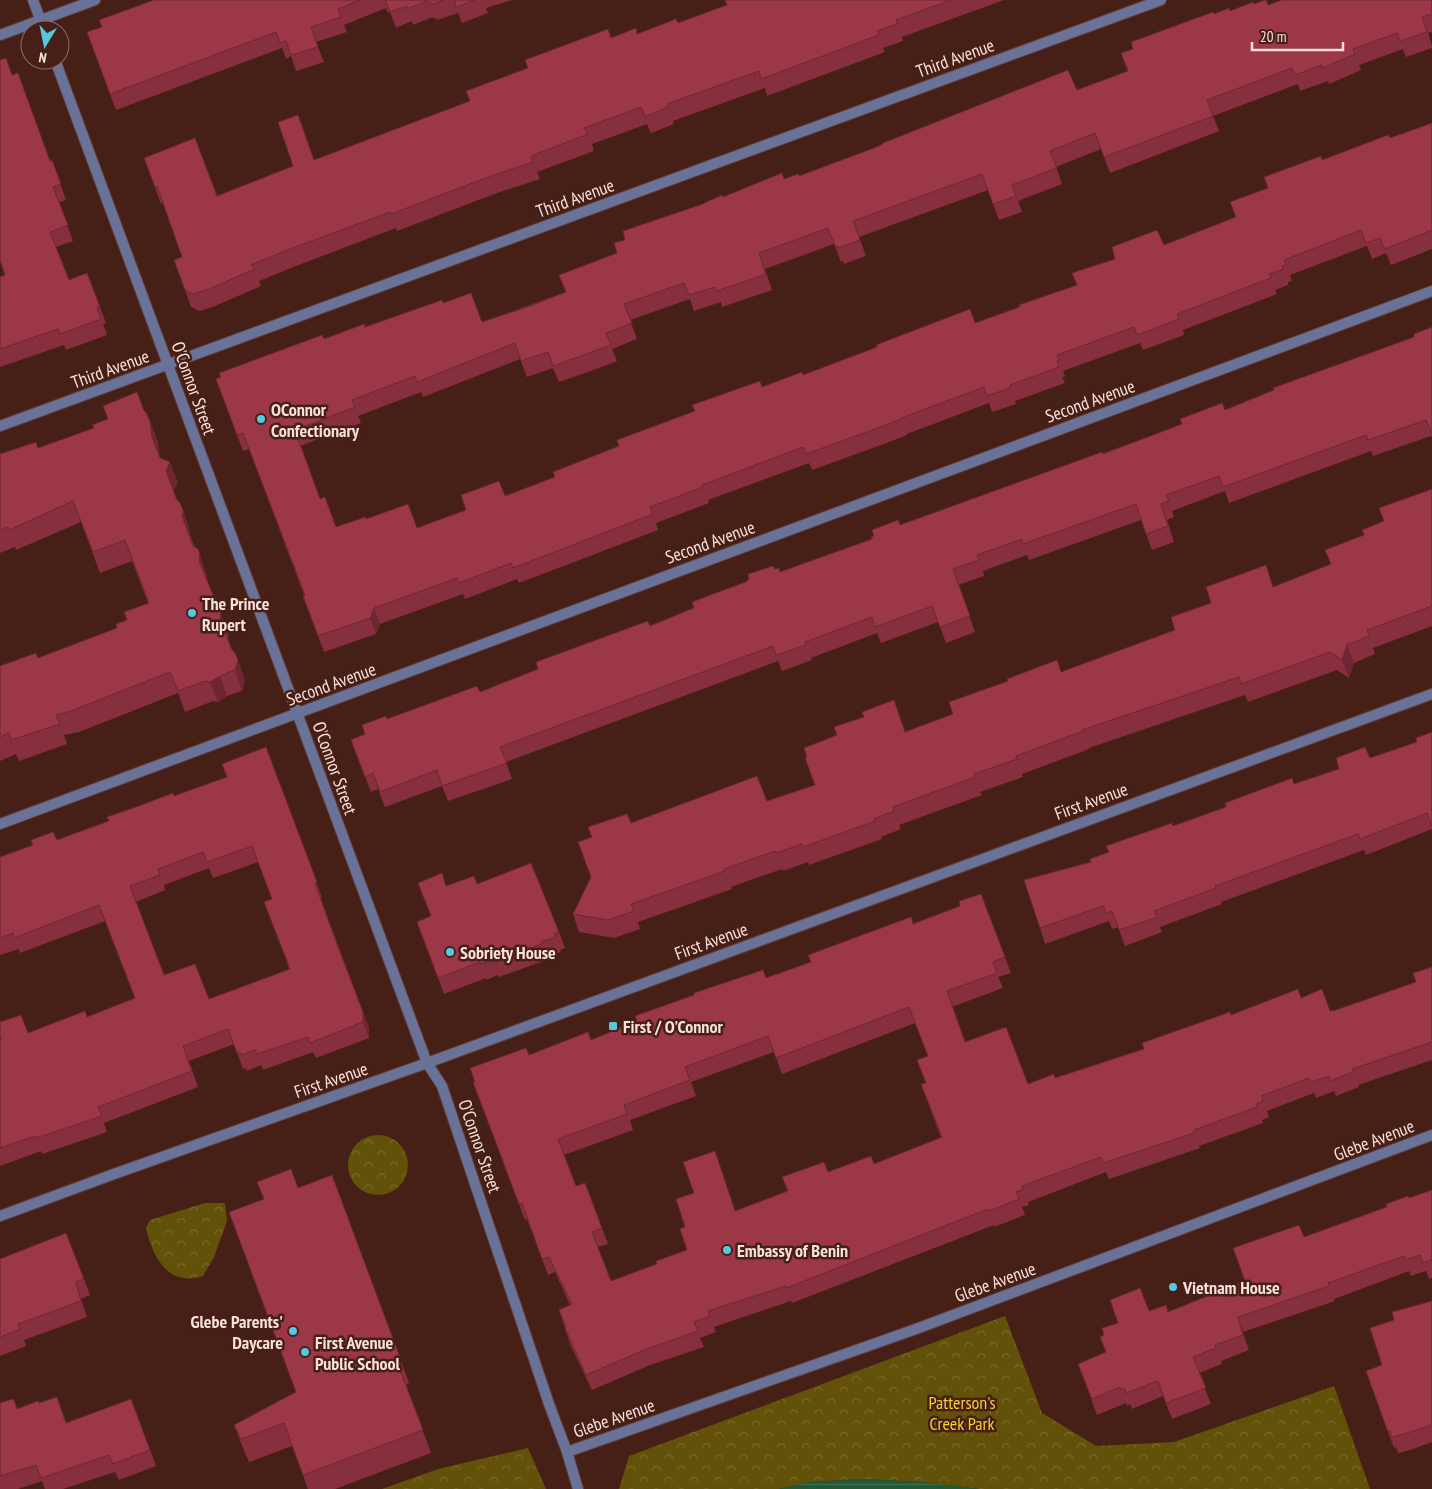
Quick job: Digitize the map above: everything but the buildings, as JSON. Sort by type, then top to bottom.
[{"type":"street","points":[[33,0],[40,20]]},
{"type":"street","points":[[53,20],[95,0]]},
{"type":"street","name":"Third Avenue","points":[[0,426],[1161,0]]},
{"type":"street","points":[[0,35],[20,30]]},
{"type":"street","name":"O'Connor Street","points":[[59,70],[427,1063],[442,1086],[578,1489]]},
{"type":"street","name":"Second Avenue","points":[[0,824],[1432,291]]},
{"type":"street","name":"First Avenue","points":[[0,1216],[123,1170],[427,1063],[1432,694]]},
{"type":"street","name":"Glebe Avenue","points":[[567,1452],[916,1329],[1432,1135]]},
{"type":"green space","points":[[378,1135],[395,1140],[403,1148],[408,1165],[403,1182],[395,1190],[378,1195],[361,1190],[353,1182],[348,1165],[353,1148],[361,1140]]},
{"type":"green space","points":[[205,1203],[225,1203],[227,1221],[214,1257],[203,1276],[191,1278],[171,1274],[153,1250],[146,1228],[150,1220]]},
{"type":"green space","name":"Patterson's Creek Park","points":[[1005,1316],[1042,1413],[1096,1446],[1174,1442],[1334,1386],[1370,1489],[979,1489],[922,1482],[863,1479],[811,1482],[778,1489],[619,1489],[629,1456]]},
{"type":"green space","points":[[528,1448],[546,1489],[382,1489],[438,1469]]},
{"type":"shaded area","points":[[863,1479],[922,1482],[979,1489],[778,1489],[811,1482]]},
{"type":"place","name":"OConnor Confectionary","points":[[261,419]]},
{"type":"place","name":"The Prince Rupert","points":[[192,613]]},
{"type":"place","name":"Sobriety House","points":[[450,952]]},
{"type":"place","name":"First / O'Connor","points":[[613,1026]]},
{"type":"place","name":"Embassy of Benin","points":[[727,1250]]},
{"type":"place","name":"Vietnam House","points":[[1173,1287]]},
{"type":"place","name":"Glebe Parents' Daycare","points":[[293,1331]]},
{"type":"place","name":"First Avenue Public School","points":[[305,1352]]}]
